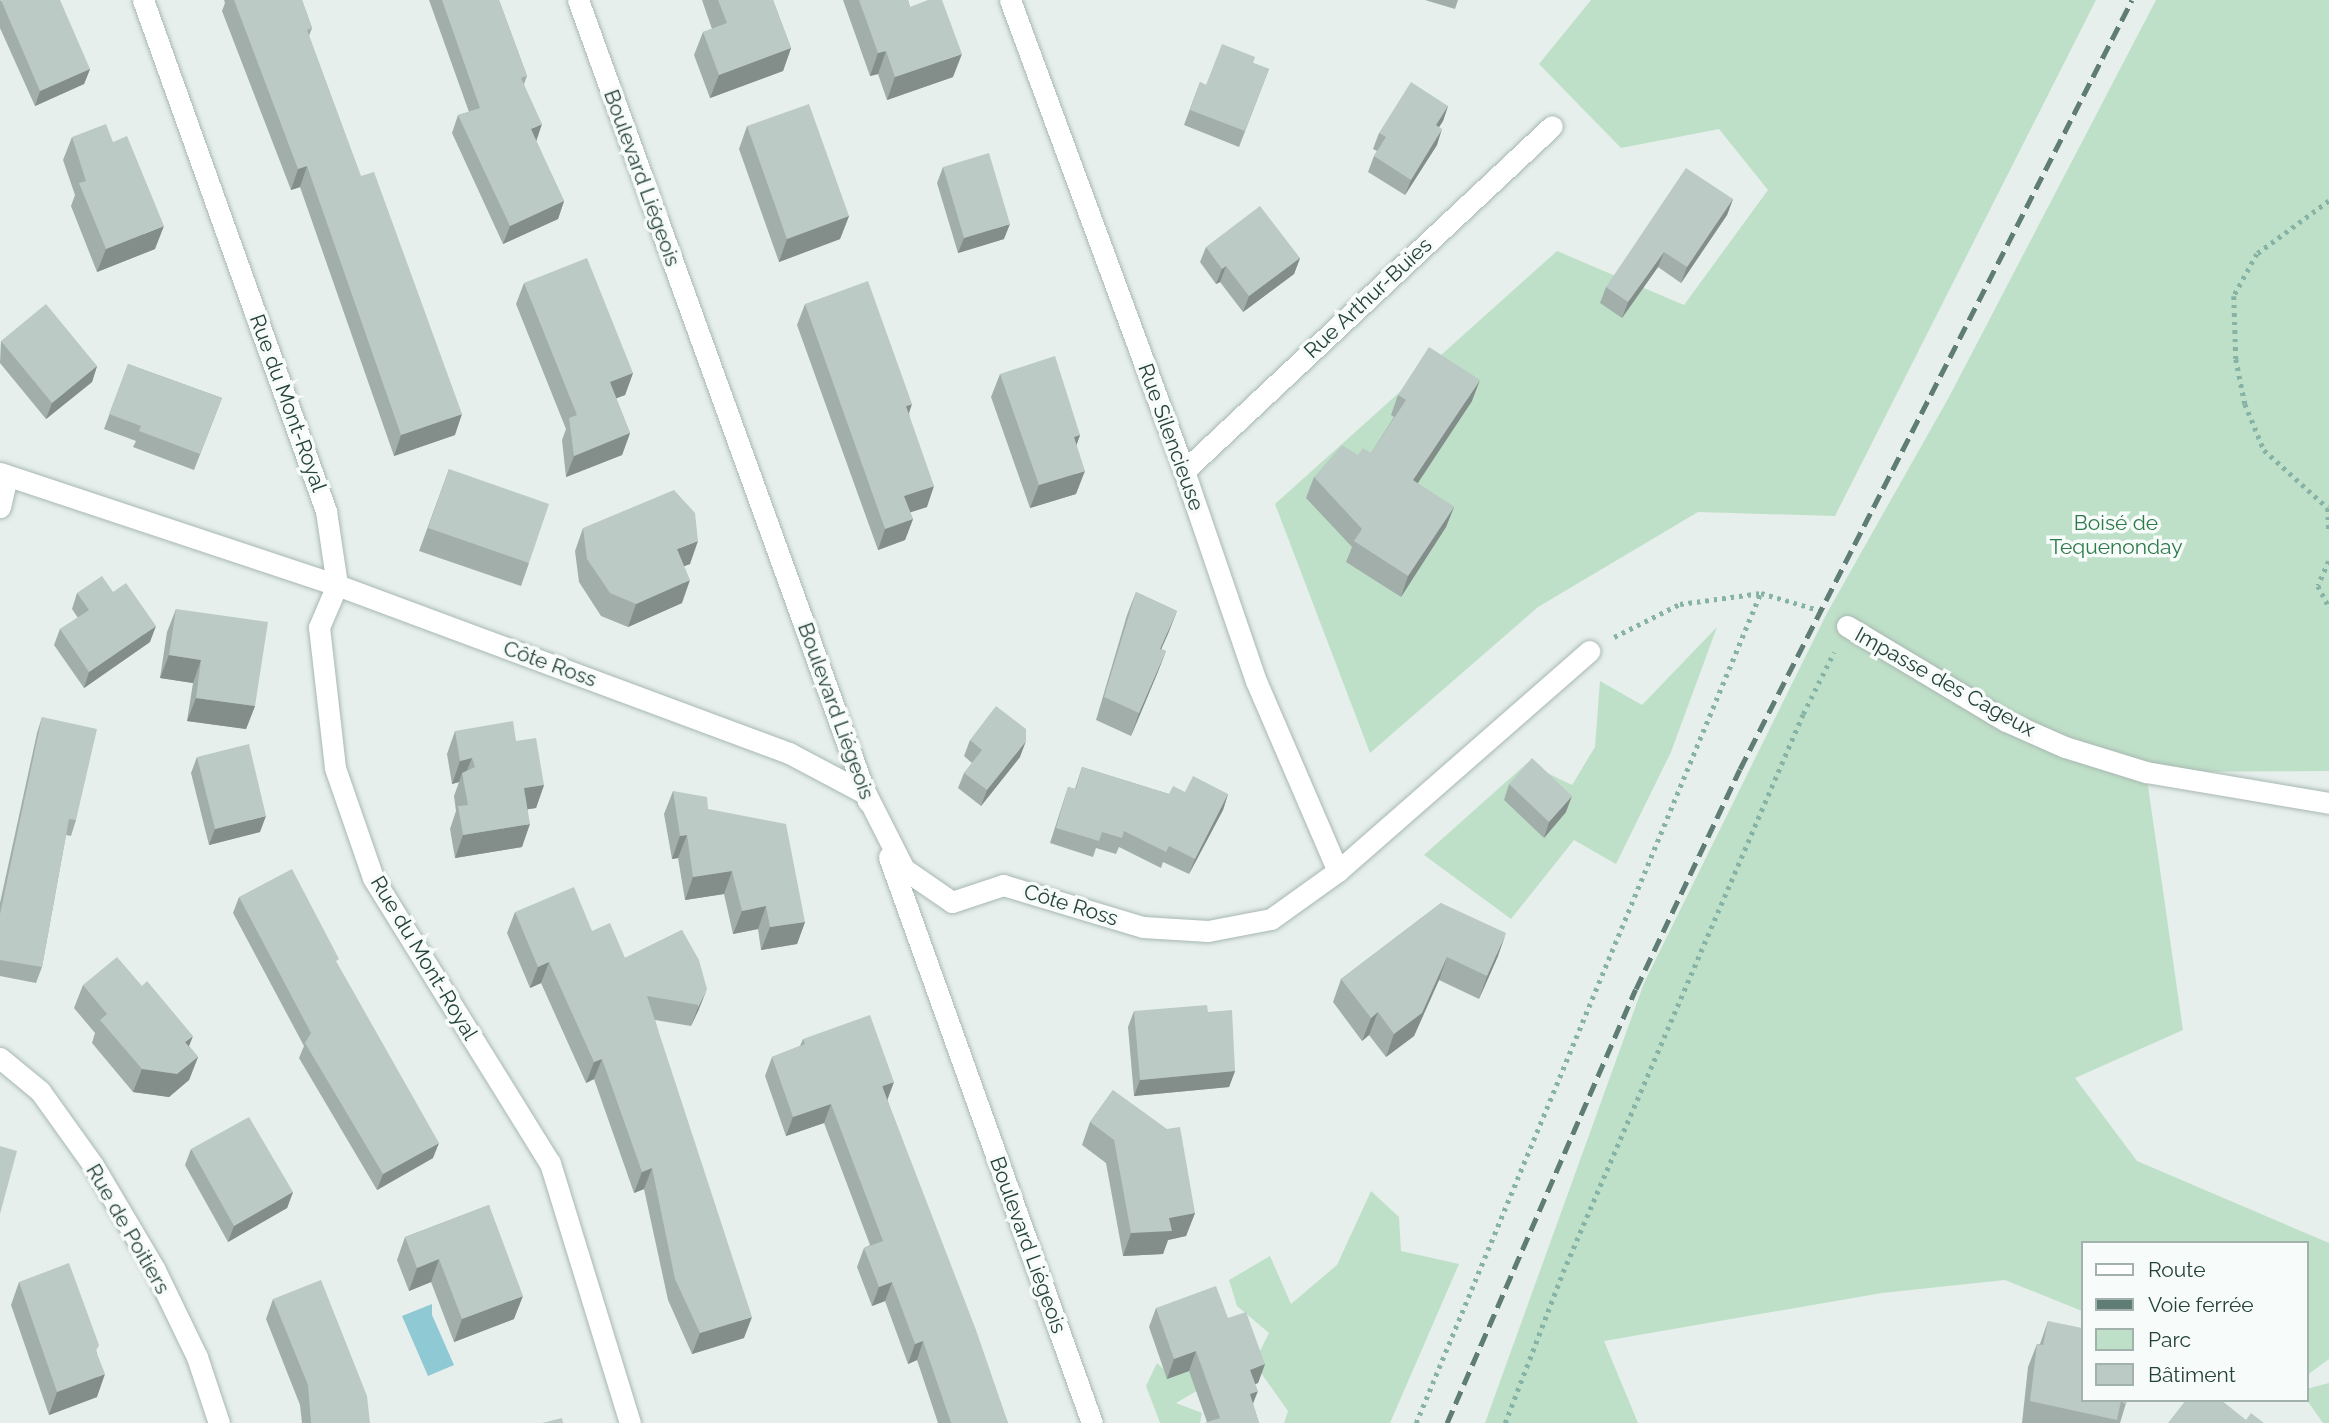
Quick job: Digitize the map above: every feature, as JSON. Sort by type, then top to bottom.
[{"type":"street","name":"Rue du Mont-Royal","points":[[143,0],[326,511],[337,585],[319,627],[334,755],[373,878],[550,1163],[630,1423]]},
{"type":"street","name":"Boulevard Liégeois","points":[[578,0],[1092,1423]]},
{"type":"street","name":"Rue Silencieuse","points":[[1010,0],[1184,471],[1256,681],[1338,871]]},
{"type":"street","name":"Rue Arthur-Buies","points":[[1184,471],[1552,126]]},
{"type":"street","name":"Côte Ross","points":[[3,475],[337,585],[789,753],[866,794],[904,869],[952,902],[1003,885],[1143,927],[1208,931],[1271,919],[1338,871],[1589,651]]},
{"type":"street","points":[[0,508],[3,475]]},
{"type":"street","name":"Impasse des Cageux","points":[[1847,626],[2006,721],[2065,747],[2146,772],[2329,803]]},
{"type":"street","name":"Rue de Poitiers","points":[[0,1058],[40,1091],[93,1165],[161,1282],[197,1357],[219,1423]]},
{"type":"path","points":[[2329,201],[2257,254],[2234,296],[2236,359],[2245,404],[2264,450],[2328,508],[2329,531]]},
{"type":"path","points":[[2329,561],[2318,586],[2329,607]]},
{"type":"path","points":[[1416,1423],[1760,593]]},
{"type":"path","points":[[1505,1423],[1585,1221],[1803,714],[1847,626],[1828,613],[1760,593],[1680,604],[1589,651]]},
{"type":"green space","points":[[1591,0],[2096,0],[1835,516],[1698,512],[1538,607],[1370,753],[1275,504],[1557,251],[1684,305],[1768,190],[1719,129],[1621,148],[1539,64]]},
{"type":"green space","name":"Boisé de Tequenonday","points":[[2156,0],[2329,0],[2329,771],[2146,772],[2183,1030],[2075,1078],[2137,1161],[2329,1243],[2329,1359],[2308,1375],[2308,1241],[2080,1241],[2080,1310],[2005,1280],[1882,1293],[1604,1341],[1638,1423],[1485,1423],[1644,983],[1827,613],[1949,397]]},
{"type":"green space","points":[[1717,627],[1671,752],[1616,864],[1574,840],[1511,919],[1424,855],[1527,763],[1572,785],[1595,747],[1600,681],[1642,705]]},
{"type":"green space","points":[[1371,1191],[1399,1217],[1401,1251],[1459,1264],[1390,1423],[1284,1423],[1288,1411],[1254,1363],[1269,1333],[1237,1306],[1229,1280],[1270,1256],[1291,1304],[1337,1265]]},
{"type":"green space","points":[[1192,1348],[1200,1389],[1176,1403],[1202,1413],[1200,1423],[1160,1423],[1146,1386],[1157,1363],[1171,1376]]},
{"type":"green space","points":[[2329,1383],[2329,1423],[2323,1423],[2308,1402],[2308,1388]]},
{"type":"water","points":[[432,1304],[432,1315],[454,1365],[428,1376],[402,1316]]},
{"type":"building","points":[[1,0],[60,0],[90,69],[40,91]]},
{"type":"building","points":[[234,0],[302,0],[312,28],[307,30],[361,176],[374,172],[462,414],[401,435],[307,166],[298,169]]},
{"type":"building","points":[[442,0],[499,0],[527,76],[521,78],[542,124],[531,129],[564,201],[510,226],[458,115],[480,108]]},
{"type":"building","points":[[718,0],[773,0],[791,48],[719,75],[703,32],[727,23]]},
{"type":"building","points":[[859,0],[908,0],[910,7],[928,0],[942,0],[962,54],[895,77],[886,51],[878,53]]},
{"type":"building","points":[[1222,44],[1255,57],[1253,63],[1269,69],[1245,131],[1190,110],[1200,82],[1206,85]]},
{"type":"building","points":[[1411,82],[1448,106],[1436,125],[1442,129],[1411,180],[1374,156],[1386,137],[1379,133]]},
{"type":"building","points":[[809,104],[849,216],[787,239],[747,126]]},
{"type":"building","points":[[106,124],[113,142],[127,136],[164,226],[106,249],[79,183],[86,181],[72,137]]},
{"type":"building","points":[[989,153],[1010,224],[964,238],[943,167]]},
{"type":"building","points":[[1686,168],[1733,199],[1687,267],[1664,252],[1628,302],[1606,287]]},
{"type":"building","points":[[1260,206],[1300,258],[1249,296],[1226,266],[1222,269],[1206,247]]},
{"type":"building","points":[[587,258],[633,373],[610,382],[630,433],[574,456],[569,418],[577,415],[524,283]]},
{"type":"building","points":[[868,281],[912,404],[906,406],[934,486],[904,496],[913,519],[885,529],[805,304]]},
{"type":"building","points":[[46,304],[97,366],[52,403],[1,341]]},
{"type":"building","points":[[1429,347],[1480,380],[1413,480],[1454,507],[1408,576],[1354,541],[1362,529],[1314,477],[1342,445],[1358,455],[1363,448],[1371,453],[1406,400],[1398,395]]},
{"type":"building","points":[[1055,356],[1080,435],[1074,437],[1085,471],[1039,485],[1000,374]]},
{"type":"building","points":[[128,364],[222,398],[200,454],[139,431],[141,426],[109,414]]},
{"type":"building","points":[[449,469],[549,504],[529,563],[428,528]]},
{"type":"building","points":[[674,490],[695,513],[698,541],[677,549],[690,580],[636,604],[610,593],[587,559],[583,528]]},
{"type":"building","points":[[102,576],[113,592],[126,583],[156,626],[89,672],[60,629],[89,610],[77,593]]},
{"type":"building","points":[[1136,592],[1177,611],[1160,649],[1166,651],[1139,713],[1104,697]]},
{"type":"building","points":[[176,609],[268,622],[255,706],[196,698],[201,660],[169,655]]},
{"type":"building","points":[[996,706],[1026,729],[1026,741],[987,790],[964,773],[982,750],[970,740]]},
{"type":"building","points":[[42,717],[97,729],[76,820],[69,819],[42,967],[0,960],[0,914]]},
{"type":"building","points":[[513,721],[516,741],[536,738],[544,785],[524,788],[530,824],[463,835],[458,806],[468,805],[462,773],[475,767],[472,758],[460,761],[455,731]]},
{"type":"building","points":[[249,744],[266,816],[215,829],[197,757]]},
{"type":"building","points":[[1532,758],[1572,796],[1549,822],[1509,784]]},
{"type":"building","points":[[1082,767],[1169,794],[1173,786],[1185,792],[1193,776],[1228,794],[1195,859],[1169,846],[1166,852],[1124,831],[1122,838],[1102,832],[1099,841],[1056,828],[1068,787],[1076,789]]},
{"type":"building","points":[[673,791],[707,797],[708,809],[786,824],[805,922],[770,927],[766,906],[742,911],[732,871],[693,877],[687,835],[680,836]]},
{"type":"building","points":[[292,869],[339,959],[336,961],[439,1143],[383,1174],[305,1043],[311,1033],[239,897]]},
{"type":"building","points":[[574,887],[592,931],[610,923],[625,958],[682,930],[699,960],[707,989],[699,1005],[647,996],[752,1317],[700,1333],[675,1279],[652,1168],[642,1172],[602,1059],[594,1062],[549,962],[538,967],[515,912]]},
{"type":"building","points":[[1441,903],[1506,933],[1487,976],[1447,957],[1422,1013],[1394,1034],[1378,1012],[1371,1018],[1341,979]]},
{"type":"building","points":[[117,957],[142,986],[147,981],[193,1036],[185,1042],[198,1057],[177,1074],[142,1069],[100,1020],[107,1014],[83,985]]},
{"type":"building","points":[[1207,1005],[1208,1012],[1232,1010],[1235,1071],[1140,1080],[1134,1011]]},
{"type":"building","points":[[870,1015],[894,1082],[882,1086],[976,1330],[1008,1423],[951,1423],[923,1341],[915,1344],[892,1282],[879,1287],[864,1248],[883,1241],[831,1104],[793,1117],[772,1057],[805,1044],[803,1039]]},
{"type":"building","points":[[1113,1090],[1167,1129],[1180,1127],[1195,1213],[1169,1218],[1172,1231],[1131,1233],[1114,1140],[1090,1122]]},
{"type":"building","points":[[249,1117],[293,1192],[234,1226],[191,1149]]},
{"type":"building","points":[[0,1146],[17,1151],[0,1214]]},
{"type":"building","points":[[489,1205],[523,1296],[462,1319],[439,1259],[417,1268],[405,1237]]},
{"type":"building","points":[[69,1263],[99,1345],[96,1351],[105,1374],[57,1392],[19,1282]]},
{"type":"building","points":[[321,1280],[367,1396],[370,1423],[311,1423],[308,1385],[273,1299]]},
{"type":"building","points":[[1216,1286],[1228,1318],[1246,1312],[1265,1364],[1250,1370],[1258,1391],[1250,1394],[1259,1423],[1204,1423],[1220,1418],[1196,1351],[1174,1359],[1156,1308]]},
{"type":"building","points":[[2048,1321],[2080,1328],[2080,1402],[2121,1402],[2117,1420],[2030,1401],[2037,1344],[2043,1345]]},
{"type":"building","points":[[2184,1402],[2224,1402],[2246,1420],[2251,1413],[2264,1423],[2168,1423]]},
{"type":"building","points":[[562,1418],[563,1423],[542,1423]]},
{"type":"railway","points":[[1447,1423],[1636,989],[1740,769],[2132,0]]}]
